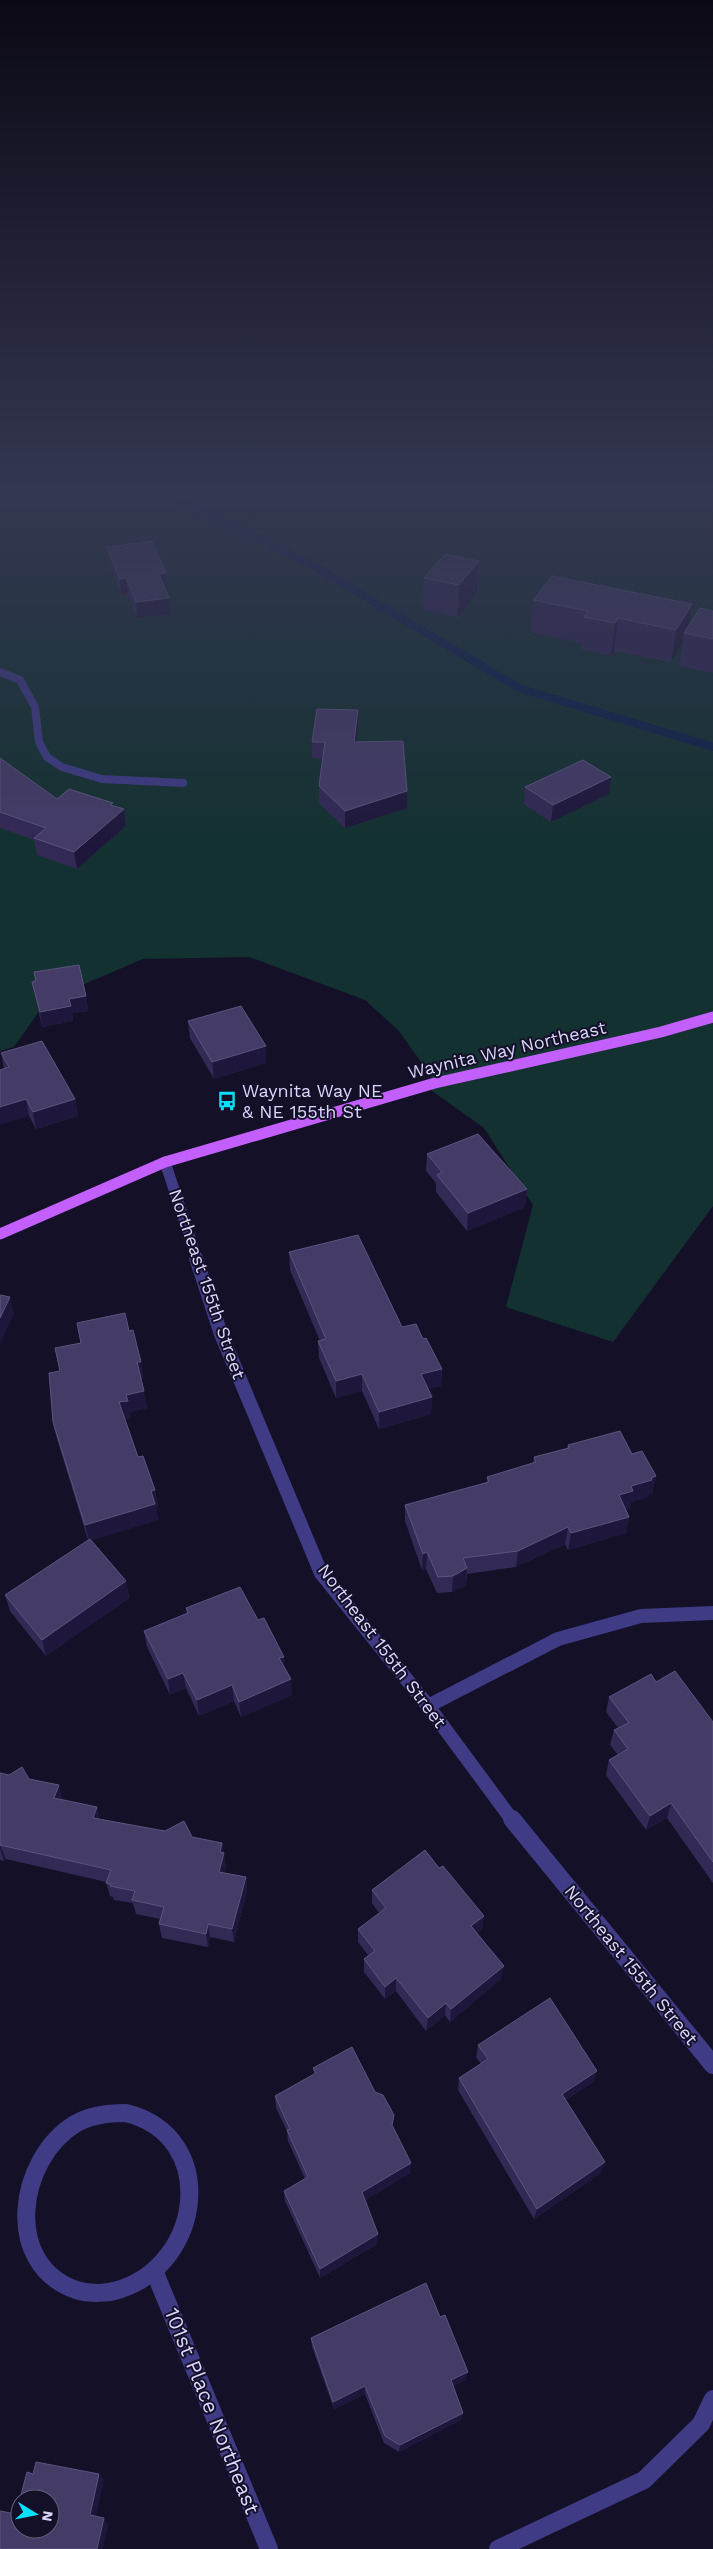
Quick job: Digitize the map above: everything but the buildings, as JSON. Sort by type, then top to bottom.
[{"type":"main road","name":"Waynita Way Northeast","points":[[0,1234],[165,1162],[435,1083],[661,1032],[713,1017]]},
{"type":"street","points":[[0,672],[20,680],[36,709],[39,742],[48,759],[65,770],[127,782],[183,783]]},
{"type":"street","name":"Northeast 155th Street","points":[[165,1162],[221,1334],[322,1573],[428,1706],[516,1824],[713,2065]]},
{"type":"street","points":[[428,1706],[558,1639],[641,1616],[713,1613]]},
{"type":"street","points":[[126,2113],[151,2121],[172,2138],[185,2162],[190,2191],[187,2221],[175,2250],[154,2273],[129,2288],[101,2294],[74,2290],[51,2275],[35,2253],[26,2226],[26,2196],[35,2167],[52,2143],[74,2124],[100,2114],[126,2113]]},
{"type":"street","name":"101st Place Northeast","points":[[154,2273],[269,2549]]},
{"type":"street","points":[[498,2549],[644,2480],[701,2424],[713,2399]]},
{"type":"green space","points":[[0,611],[713,611],[713,1206],[613,1342],[506,1307],[533,1205],[484,1128],[425,1086],[435,1082],[399,1031],[365,1000],[249,957],[143,959],[47,1000],[14,1047],[0,1051]]},
{"type":"waterway","points":[[389,611],[519,688],[713,747]]},
{"type":"place","name":"Waynita Way NE & NE 155th St","points":[[227,1101]]}]
